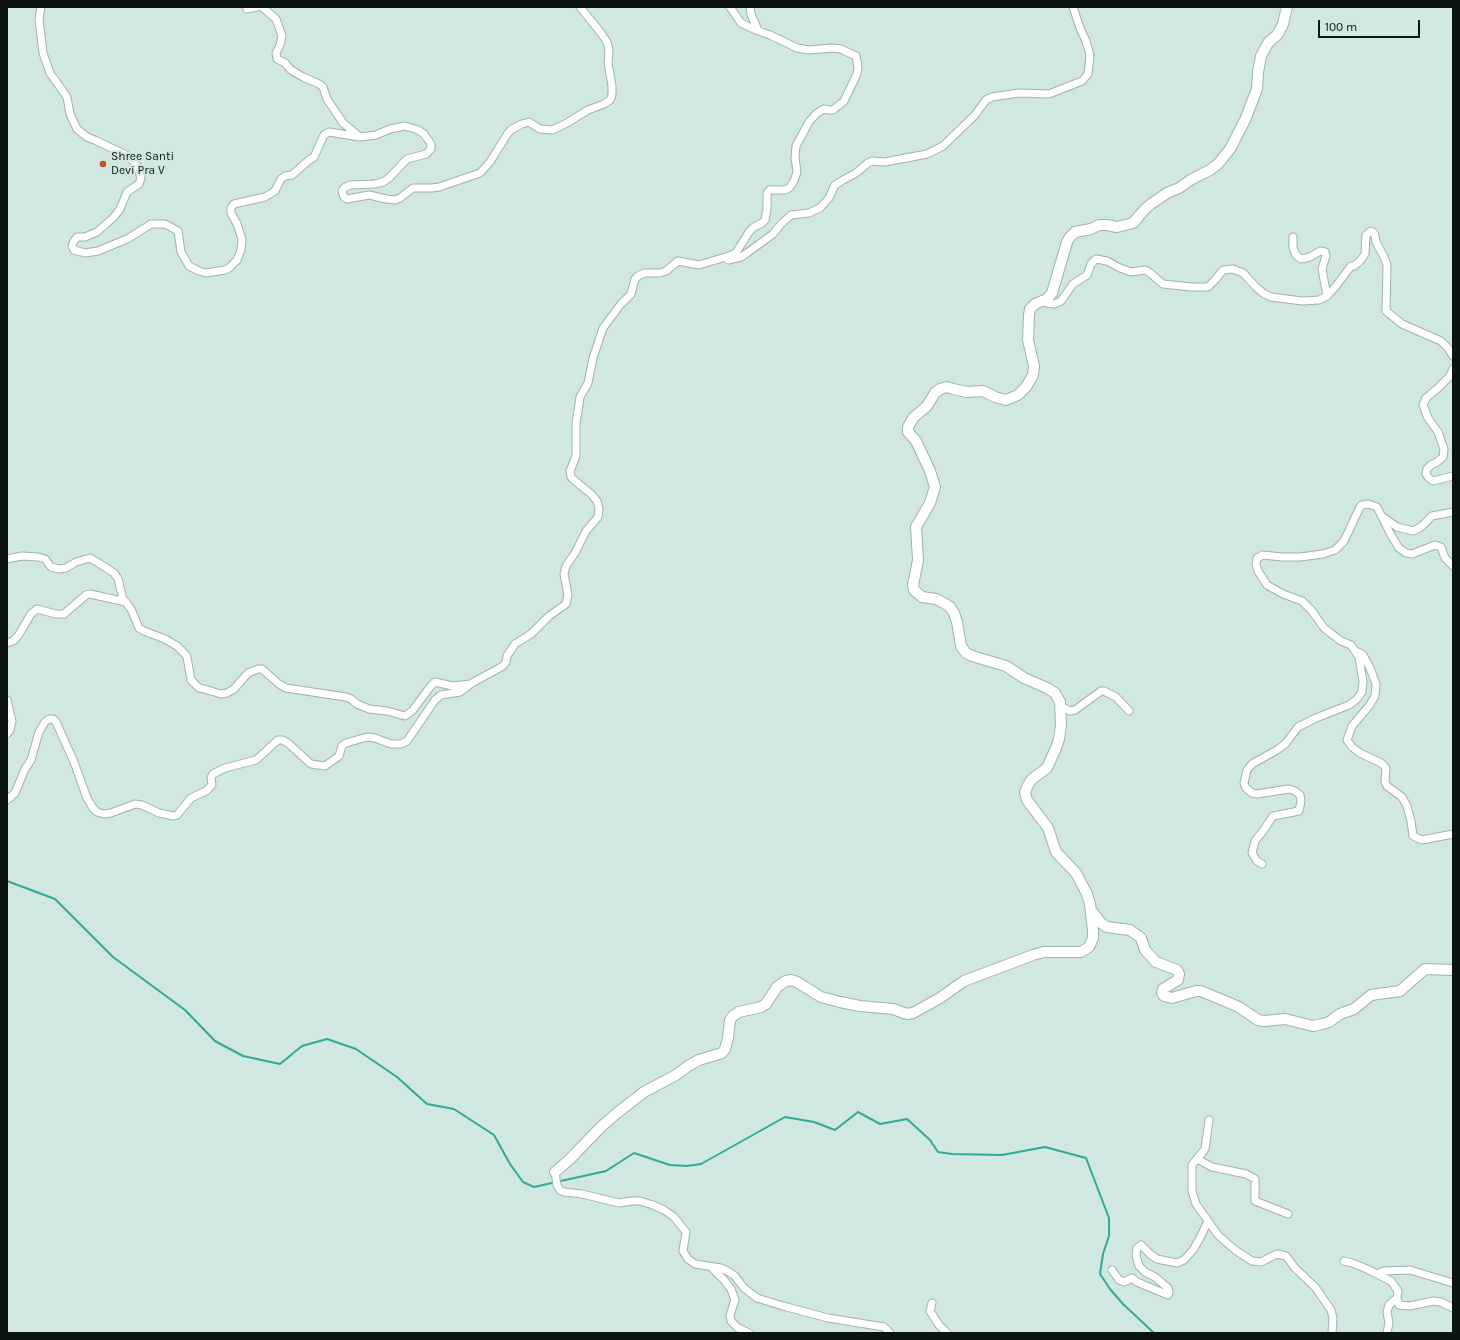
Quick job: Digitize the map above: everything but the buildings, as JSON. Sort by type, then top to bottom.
[{"type":"street","points":[[41,7],[39,19],[43,53],[50,72],[67,97],[70,114],[77,129],[87,137],[128,156],[137,166],[141,178],[139,184],[127,192],[120,209],[114,217],[97,232],[85,237],[77,238],[72,246],[76,251],[85,253],[105,249],[134,235],[151,224],[165,224],[178,231],[181,252],[189,266],[206,273],[230,268],[237,260],[241,250],[242,239],[237,224],[231,214],[231,208],[234,204],[265,197],[275,192],[281,179],[285,176],[292,175],[314,157],[324,135],[329,132],[360,137],[376,135],[390,128],[404,126],[418,130],[424,134],[431,144],[432,149],[426,154],[407,159],[389,178],[383,182],[375,184],[350,185],[344,188],[342,192],[344,197],[347,199],[369,195],[395,200],[413,188],[439,187],[480,173],[490,162],[508,133],[522,124],[529,122],[540,129],[552,130],[588,110],[610,100],[612,95],[612,86],[608,63],[609,50],[607,42],[580,7]]},
{"type":"street","points":[[247,9],[257,7]]},
{"type":"street","points":[[262,7],[276,19],[282,36],[276,54],[277,59],[285,63],[291,70],[302,77],[323,87],[327,99],[343,122],[360,137]]},
{"type":"street","points":[[7,800],[15,793],[25,769],[31,760],[38,732],[49,719],[53,719],[56,722],[74,762],[87,798],[97,812],[104,814],[136,804],[142,805],[159,813],[174,816],[180,812],[191,798],[206,791],[212,785],[211,778],[213,774],[225,768],[256,760],[278,740],[284,740],[311,764],[325,766],[339,756],[342,746],[346,743],[367,737],[375,738],[391,744],[401,744],[407,741],[435,700],[442,695],[460,692],[472,683],[503,666],[506,662],[507,656],[515,644],[566,604],[568,595],[564,574],[566,566],[575,553],[586,531],[598,517],[599,509],[597,501],[571,477],[570,470],[576,456],[576,424],[580,397],[588,383],[593,358],[603,328],[621,304],[631,294],[635,279],[638,276],[666,271],[678,262],[699,265],[722,259],[736,253],[749,232],[765,220],[767,195],[770,190],[785,190],[790,188],[797,174],[795,158],[796,146],[809,122],[817,113],[824,109],[833,110],[844,101],[857,74],[858,67],[856,56],[841,49],[832,48],[810,50],[797,48],[741,23],[730,7]]},
{"type":"street","points":[[750,7],[751,14],[757,28],[756,30]]},
{"type":"street","points":[[722,259],[730,260],[748,253],[773,234],[791,215],[815,211],[826,203],[835,185],[856,173],[868,163],[872,161],[885,162],[927,154],[943,146],[975,115],[986,100],[992,97],[1020,93],[1049,94],[1082,80],[1088,74],[1090,55],[1073,7]]},
{"type":"street","points":[[890,1333],[884,1327],[828,1318],[757,1298],[744,1288],[735,1276],[729,1272],[721,1268],[695,1264],[688,1259],[683,1251],[686,1232],[674,1217],[664,1210],[653,1205],[640,1202],[632,1201],[619,1203],[582,1194],[564,1192],[557,1186],[555,1172],[569,1160],[602,1126],[644,1092],[676,1075],[699,1060],[722,1053],[728,1038],[730,1020],[733,1016],[739,1012],[761,1007],[766,1004],[777,987],[786,981],[791,980],[797,982],[821,997],[860,1006],[893,1009],[907,1014],[913,1013],[940,998],[964,981],[1033,955],[1044,952],[1074,952],[1086,950],[1089,947],[1093,938],[1091,910],[1087,894],[1076,873],[1056,852],[1048,828],[1026,800],[1025,792],[1032,779],[1047,768],[1059,739],[1061,725],[1060,702],[1056,693],[1024,678],[1006,666],[966,653],[961,646],[957,622],[954,612],[950,607],[940,601],[918,595],[914,590],[913,585],[918,560],[916,527],[930,503],[934,487],[930,471],[922,452],[908,432],[910,422],[918,413],[923,411],[935,393],[940,389],[947,387],[967,392],[983,391],[1001,400],[1006,400],[1018,395],[1026,387],[1033,375],[1034,366],[1028,340],[1030,309],[1042,300],[1047,299],[1052,293],[1067,242],[1075,232],[1091,229],[1099,225],[1117,227],[1133,223],[1151,204],[1167,193],[1179,188],[1192,179],[1210,170],[1226,155],[1245,120],[1257,89],[1261,56],[1268,43],[1278,34],[1283,24],[1287,7]]},
{"type":"street","points":[[1042,300],[1047,303],[1054,304],[1061,301],[1073,284],[1087,275],[1091,264],[1096,259],[1107,261],[1131,272],[1146,270],[1163,284],[1191,287],[1208,287],[1223,270],[1234,269],[1243,273],[1256,287],[1271,297],[1310,301],[1319,300],[1327,296],[1351,266],[1354,266],[1360,261],[1365,254],[1366,235],[1369,232],[1373,232],[1387,266],[1386,311],[1402,324],[1441,341],[1453,356]]},
{"type":"street","points":[[1292,237],[1293,248],[1296,255],[1302,259],[1310,258],[1320,251],[1325,252],[1326,256],[1322,269],[1327,296]]},
{"type":"street","points":[[1453,369],[1450,376],[1426,398],[1423,405],[1424,411],[1438,432],[1444,449],[1443,457],[1438,462],[1431,465],[1426,474],[1433,481],[1453,476]]},
{"type":"street","points":[[1262,864],[1252,853],[1255,841],[1272,816],[1299,811],[1301,801],[1300,795],[1289,789],[1252,794],[1246,788],[1244,783],[1247,770],[1252,764],[1277,750],[1286,742],[1298,727],[1349,705],[1357,699],[1362,692],[1364,682],[1359,657],[1351,645],[1341,641],[1324,628],[1312,610],[1302,601],[1283,594],[1267,585],[1258,571],[1256,564],[1257,558],[1263,554],[1290,558],[1323,554],[1335,550],[1344,541],[1360,507],[1368,504],[1377,507],[1399,548],[1406,553],[1412,554],[1435,545],[1441,547],[1445,558],[1453,566]]},
{"type":"street","points":[[1383,517],[1397,527],[1413,531],[1421,527],[1432,516],[1453,512]]},
{"type":"street","points":[[7,558],[22,556],[38,557],[45,560],[51,567],[59,569],[66,568],[76,562],[87,559],[94,560],[114,574],[118,579],[123,599],[131,609],[140,628],[172,643],[185,654],[191,680],[194,684],[199,688],[221,694],[227,693],[234,689],[245,676],[252,671],[262,669],[279,684],[286,688],[351,699],[357,704],[369,709],[387,711],[405,716],[413,710],[434,682],[452,686],[472,683]]},
{"type":"street","points":[[7,643],[13,641],[18,636],[34,610],[37,609],[56,614],[64,614],[90,594],[126,602]]},
{"type":"street","points":[[1354,650],[1363,655],[1376,684],[1375,696],[1369,706],[1352,726],[1347,740],[1352,747],[1360,753],[1381,763],[1386,768],[1385,782],[1387,786],[1402,797],[1407,806],[1413,836],[1422,840],[1453,834]]},
{"type":"street","points":[[1060,706],[1070,711],[1075,710],[1101,691],[1116,697],[1129,711]]},
{"type":"street","points":[[7,700],[12,721],[10,730],[7,734]]},
{"type":"street","points":[[1091,910],[1101,923],[1107,927],[1130,930],[1141,938],[1146,950],[1156,962],[1177,970],[1179,974],[1178,980],[1163,989],[1162,993],[1164,996],[1172,998],[1196,991],[1201,992],[1239,1007],[1258,1020],[1264,1021],[1285,1019],[1312,1026],[1322,1024],[1329,1022],[1340,1014],[1354,1009],[1371,995],[1400,991],[1425,969],[1453,970]]},
{"type":"street","points":[[1209,1120],[1205,1149],[1192,1165],[1192,1191],[1196,1204],[1218,1234],[1235,1250],[1252,1261],[1261,1262],[1277,1254],[1286,1256],[1295,1268],[1315,1287],[1331,1310],[1333,1318],[1332,1333]]},
{"type":"street","points":[[1197,1158],[1212,1167],[1246,1174],[1254,1179],[1255,1201],[1288,1214]]},
{"type":"street","points":[[1112,1270],[1120,1280],[1124,1282],[1132,1278],[1137,1282],[1168,1295],[1168,1288],[1139,1266],[1136,1248],[1141,1245],[1151,1255],[1158,1259],[1177,1263],[1184,1260],[1193,1250],[1208,1222]]},
{"type":"street","points":[[1344,1261],[1352,1263],[1391,1281],[1396,1286],[1398,1291],[1399,1305],[1410,1306],[1441,1302],[1453,1308]]},
{"type":"street","points":[[711,1267],[724,1280],[735,1300],[730,1315],[731,1321],[738,1328],[749,1333]]},
{"type":"street","points":[[1377,1274],[1384,1271],[1410,1270],[1453,1283]]},
{"type":"street","points":[[1387,1333],[1389,1323],[1387,1312],[1389,1305],[1398,1298]]},
{"type":"street","points":[[932,1303],[930,1311],[939,1325],[947,1333]]},
{"type":"waterway","points":[[7,881],[55,899],[113,957],[185,1010],[215,1041],[243,1056],[280,1064],[302,1046],[327,1039],[356,1049],[397,1077],[427,1104],[454,1109],[494,1135],[510,1164],[523,1182],[534,1187],[606,1171],[634,1153],[670,1165],[687,1166],[701,1164],[785,1117],[814,1122],[835,1130],[858,1112],[880,1124],[907,1119],[930,1140],[938,1152],[952,1154],[1002,1155],[1045,1147],[1086,1158],[1109,1218],[1109,1236],[1103,1254],[1100,1274],[1123,1304],[1154,1333]]},
{"type":"place","name":"Shree Santi Devi Pra V","points":[[103,164]]}]
